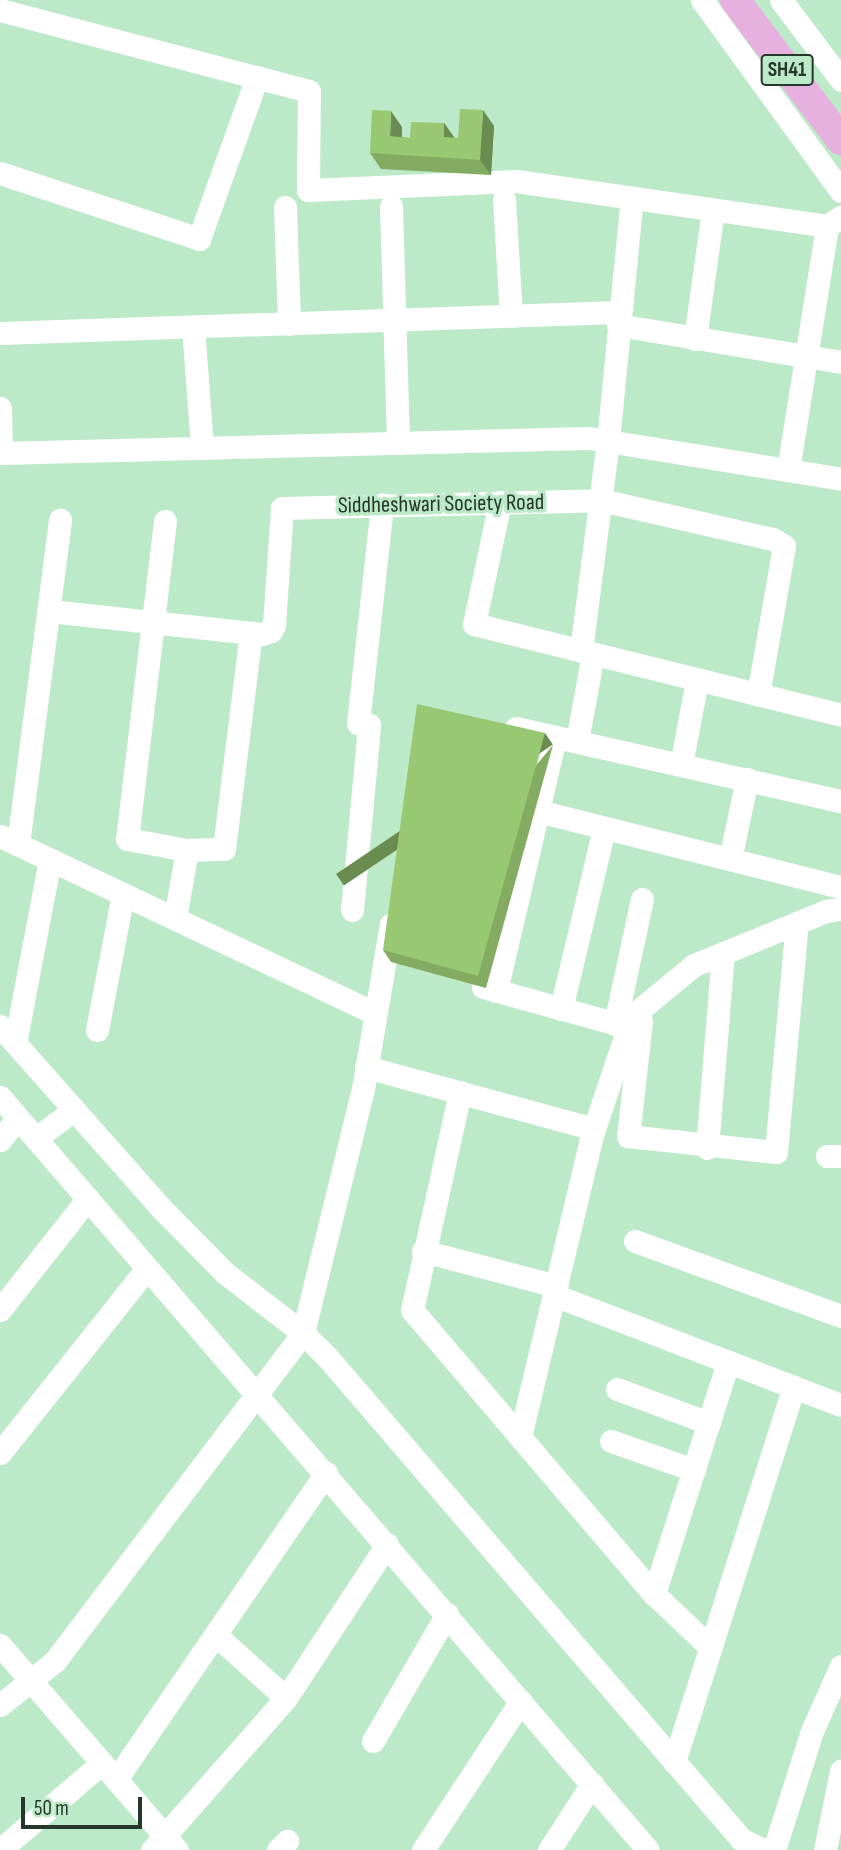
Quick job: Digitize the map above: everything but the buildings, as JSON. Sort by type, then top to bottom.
[{"type":"main road","name":"SH41","points":[[735,0],[841,140]]},
{"type":"main road","name":"SH41","points":[[759,0],[841,107]]},
{"type":"street","points":[[702,0],[841,191]]},
{"type":"street","points":[[781,0],[841,80]]},
{"type":"street","points":[[0,10],[309,91],[308,190],[516,181],[713,210],[834,222],[806,358],[788,470]]},
{"type":"street","points":[[0,173],[199,239],[257,77]]},
{"type":"street","points":[[496,991],[538,811],[566,739],[587,652],[632,198]]},
{"type":"street","points":[[504,199],[510,316]]},
{"type":"street","points":[[391,206],[398,443]]},
{"type":"street","points":[[285,207],[289,324]]},
{"type":"street","points":[[695,339],[713,210]]},
{"type":"street","points":[[0,334],[510,316],[619,319],[695,339],[841,362]]},
{"type":"street","points":[[193,327],[202,448]]},
{"type":"street","points":[[0,408],[1,453],[398,443],[608,441],[841,479]]},
{"type":"street","name":"Siddheshwari Society Road","points":[[251,633],[271,631],[274,625],[282,508],[601,500],[773,539],[784,546],[758,695]]},
{"type":"street","points":[[500,502],[474,624],[841,715]]},
{"type":"street","points":[[352,910],[369,725],[358,723],[382,504]]},
{"type":"street","points":[[60,520],[50,611],[9,840],[376,1013]]},
{"type":"street","points":[[50,611],[156,623],[251,633],[224,849],[187,850],[127,839],[156,623],[165,521]]},
{"type":"street","points":[[681,765],[697,680]]},
{"type":"street","points":[[491,722],[841,801]]},
{"type":"street","points":[[730,859],[747,779]]},
{"type":"street","points":[[538,811],[841,887]]},
{"type":"street","points":[[561,1009],[604,828]]},
{"type":"street","points":[[175,918],[187,850]]},
{"type":"street","points":[[50,859],[8,1034],[74,1110],[225,1273],[303,1333],[741,1839],[764,1850]]},
{"type":"street","points":[[97,1030],[123,894]]},
{"type":"street","points":[[520,1437],[621,1026],[642,899]]},
{"type":"street","points":[[0,1704],[55,1661],[303,1333],[366,1067],[376,1013],[394,962],[393,907]]},
{"type":"street","points":[[621,1026],[694,965],[797,923],[841,909]]},
{"type":"street","points":[[643,1007],[628,1136],[769,1155],[779,1145],[797,923]]},
{"type":"street","points":[[707,1148],[723,953]]},
{"type":"street","points":[[463,981],[621,1026]]},
{"type":"street","points":[[366,1067],[594,1129]]},
{"type":"street","points":[[460,1092],[412,1310],[654,1594],[710,1647]]},
{"type":"street","points":[[0,1097],[257,1392],[648,1850]]},
{"type":"street","points":[[36,1138],[74,1110]]},
{"type":"street","points":[[0,1140],[18,1118]]},
{"type":"street","points":[[0,1310],[88,1198]]},
{"type":"street","points":[[635,1241],[841,1316]]},
{"type":"street","points":[[423,1251],[555,1291],[841,1405]]},
{"type":"street","points":[[0,1453],[147,1268]]},
{"type":"street","points":[[654,1594],[728,1362]]},
{"type":"street","points":[[674,1762],[794,1387]]},
{"type":"street","points":[[617,1389],[709,1423]]},
{"type":"street","points":[[611,1441],[694,1470]]},
{"type":"street","points":[[0,1850],[109,1770],[218,1637],[326,1473]]},
{"type":"street","points":[[0,1645],[109,1770],[165,1846],[286,1698],[387,1544]]},
{"type":"street","points":[[373,1741],[447,1614]]},
{"type":"street","points":[[218,1637],[286,1698]]},
{"type":"street","points":[[774,1850],[812,1731],[841,1666]]},
{"type":"street","points":[[423,1850],[521,1701]]},
{"type":"street","points":[[825,1850],[841,1771]]},
{"type":"street","points":[[549,1850],[592,1784]]}]
